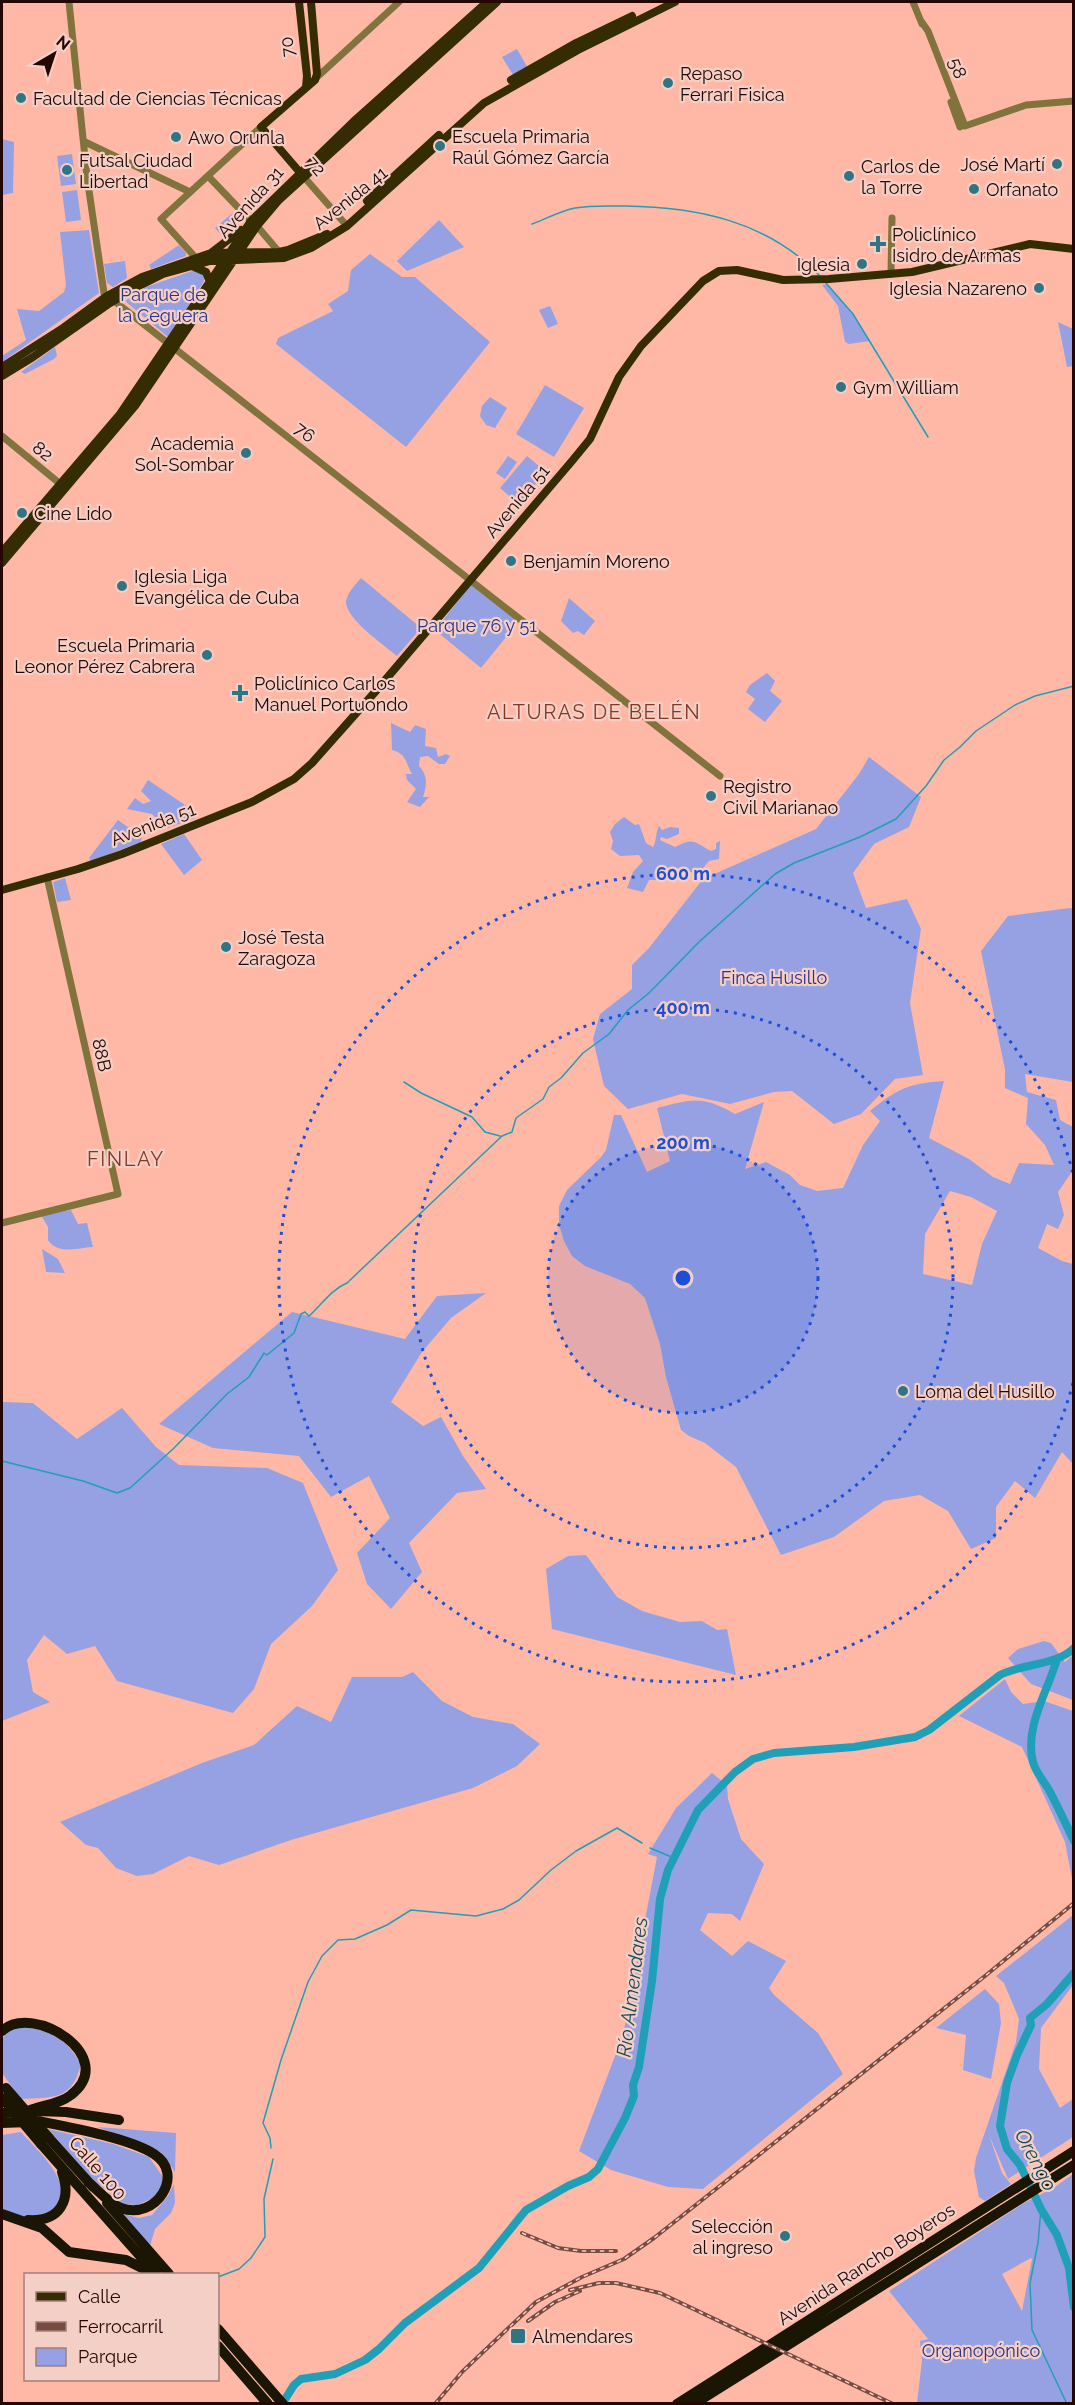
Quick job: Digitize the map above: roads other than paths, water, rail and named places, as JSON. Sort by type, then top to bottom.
[{"type":"highway","points":[[2,2031],[16,2023],[37,2024],[72,2040],[85,2058],[84,2076],[78,2088],[69,2096],[28,2111]]},
{"type":"highway","name":"Calle 100","points":[[3,2088],[168,2273]]},
{"type":"highway","name":"Calle 100","points":[[3,2088],[60,2166],[153,2273]]},
{"type":"highway","points":[[2,2106],[42,2105],[66,2112]]},
{"type":"highway","points":[[2,2113],[66,2112],[119,2120],[2,2123]]},
{"type":"highway","points":[[38,2121],[98,2135],[153,2153],[163,2165],[167,2178],[164,2192],[155,2203],[145,2209],[133,2210],[113,2203],[88,2182]]},
{"type":"highway","points":[[2,2130],[18,2122]]},
{"type":"highway","name":"Avenida Rancho Boyeros","points":[[677,2403],[1032,2183],[1074,2151]]},
{"type":"highway","name":"Avenida Rancho Boyeros","points":[[1032,2183],[1074,2165]]},
{"type":"highway","points":[[2,2213],[22,2219],[39,2220],[55,2215],[64,2200],[66,2190],[60,2166]]},
{"type":"highway","name":"Avenida Rancho Boyeros","points":[[694,2403],[1017,2192]]},
{"type":"highway","points":[[2,2213],[42,2228],[69,2252],[126,2259],[152,2273]]},
{"type":"highway","points":[[219,2330],[281,2402]]},
{"type":"highway","points":[[219,2347],[268,2403]]},
{"type":"main road","name":"70","points":[[299,2],[311,78]]},
{"type":"main road","name":"70","points":[[311,2],[318,69],[311,78]]},
{"type":"main road","name":"Avenida 31","points":[[193,261],[232,256],[254,223],[302,175],[487,2]]},
{"type":"main road","name":"Avenida 31","points":[[302,175],[497,2]]},
{"type":"main road","name":"Avenida 41","points":[[232,256],[279,252],[311,241],[345,224],[481,99],[576,43],[662,2]]},
{"type":"main road","name":"Avenida 41","points":[[232,256],[276,259],[318,245],[484,103],[597,39],[675,2]]},
{"type":"main road","points":[[261,127],[305,88],[311,78]]},
{"type":"main road","name":"72","points":[[261,127],[302,175]]},
{"type":"main road","points":[[211,253],[254,223]]},
{"type":"main road","name":"Avenida 51","points":[[2,890],[113,857],[265,796],[294,779],[332,741],[582,449],[619,376],[641,346],[707,278],[719,271],[728,270],[783,280],[829,279],[912,272],[1030,244],[1074,249]]},
{"type":"main road","name":"Avenida 31","points":[[2,367],[110,300],[137,286],[211,253],[232,256]]},
{"type":"main road","points":[[172,347],[210,282],[232,256]]},
{"type":"main road","points":[[2,563],[172,347],[232,256]]},
{"type":"main road","points":[[193,261],[206,272],[210,282]]},
{"type":"main road","name":"Avenida 31","points":[[2,376],[33,357],[110,300]]},
{"type":"main road","points":[[2,552],[63,486]]},
{"type":"street","points":[[69,2],[101,279],[104,292],[110,300]]},
{"type":"street","points":[[311,78],[399,2]]},
{"type":"street","name":"58","points":[[913,2],[928,31],[963,127],[1026,105],[1074,101]]},
{"type":"street","points":[[193,261],[161,219],[261,127]]},
{"type":"street","points":[[85,142],[190,192]]},
{"type":"street","name":"72","points":[[302,175],[345,224]]},
{"type":"street","points":[[208,176],[279,252]]},
{"type":"street","points":[[891,274],[892,218]]},
{"type":"street","name":"76","points":[[110,300],[720,776]]},
{"type":"street","name":"82","points":[[2,436],[63,486]]},
{"type":"street","name":"88B","points":[[2,1223],[118,1194],[46,877]]},
{"type":"waterway","points":[[532,224],[569,209],[594,206],[652,207],[704,214],[754,230],[777,242],[819,275]]},
{"type":"waterway","points":[[826,283],[853,314],[928,437]]},
{"type":"waterway","points":[[2,1461],[83,1481],[117,1493],[130,1488],[173,1449],[227,1394],[249,1377],[264,1353],[267,1355],[294,1333],[301,1314],[305,1312],[309,1316],[502,1136],[512,1132],[516,1118],[543,1099],[549,1087],[561,1078],[583,1053],[609,1034],[628,1010],[775,874],[794,863],[860,837],[896,819],[926,786],[944,760],[976,731],[1015,705],[1035,696],[1074,686]]},
{"type":"waterway","points":[[404,1082],[421,1093],[472,1117],[485,1132],[500,1136]]},
{"type":"waterway","name":"Río Almendares","points":[[282,2404],[294,2385],[301,2379],[335,2374],[365,2360],[405,2323],[479,2268],[526,2210],[589,2177],[598,2169],[634,2096],[633,2085],[639,2067],[652,1981],[660,1899],[668,1870],[698,1810],[735,1772],[753,1759],[774,1753],[854,1747],[915,1737],[929,1730],[1000,1675],[1058,1658],[1074,1648]]},
{"type":"waterway","name":"Río Almendares","points":[[1068,1654],[1074,1655]]},
{"type":"waterway","name":"Orengo","points":[[1057,1659],[1034,1722],[1031,1749],[1036,1770],[1049,1790],[1074,1841]]},
{"type":"waterway","points":[[271,2148],[270,2138],[263,2123],[281,2060],[308,1982],[322,1956],[338,1940],[355,1939],[387,1925],[411,1910],[476,1916],[503,1909],[519,1900],[551,1870],[576,1851],[617,1828],[642,1843]]},
{"type":"waterway","points":[[650,1848],[674,1858]]},
{"type":"waterway","name":"Orengo","points":[[1074,1973],[1047,2004],[1030,2018],[1031,2025],[1007,2083],[1000,2126],[1007,2149],[1020,2165],[1041,2209],[1057,2235],[1069,2268],[1074,2307]]},
{"type":"waterway","points":[[219,2277],[239,2269],[251,2258],[265,2237],[264,2199],[273,2159]]},
{"type":"waterway","points":[[1041,2209],[1038,2243],[1030,2283],[1032,2330],[1067,2404]]},
{"type":"railway","points":[[435,2404],[462,2372],[536,2302],[582,2277],[624,2259],[654,2238],[1074,1903]]},
{"type":"railway","points":[[522,2233],[558,2248],[581,2251],[616,2251]]},
{"type":"railway","points":[[570,2290],[599,2283],[616,2283],[660,2293],[893,2404]]},
{"type":"railway","points":[[528,2321],[555,2302],[580,2291]]},
{"type":"place","name":"Repaso Ferrari Fisica","points":[[668,83]]},
{"type":"place","name":"Facultad de Ciencias Técnicas","points":[[21,98]]},
{"type":"place","name":"Awo Orunla","points":[[176,137]]},
{"type":"place","name":"Escuela Primaria Raúl Gómez García","points":[[440,146]]},
{"type":"place","name":"José Martí","points":[[1057,164]]},
{"type":"place","name":"Futsal Ciudad Libertad","points":[[67,170]]},
{"type":"place","name":"Carlos de la Torre","points":[[849,176]]},
{"type":"place","name":"Orfanato","points":[[974,189]]},
{"type":"place","name":"Policlínico Isidro de Armas","points":[[878,244]]},
{"type":"place","name":"Iglesia","points":[[862,264]]},
{"type":"place","name":"Iglesia Nazareno","points":[[1039,288]]},
{"type":"place","name":"Gym William","points":[[841,387]]},
{"type":"place","name":"Academia Sol-Sombar","points":[[246,453]]},
{"type":"place","name":"Cine Lido","points":[[22,513]]},
{"type":"place","name":"Benjamín Moreno","points":[[511,561]]},
{"type":"place","name":"Iglesia Liga Evangélica de Cuba","points":[[122,586]]},
{"type":"place","name":"Escuela Primaria Leonor Pérez Cabrera","points":[[207,655]]},
{"type":"place","name":"Policlínico Carlos Manuel Portuondo","points":[[240,693]]},
{"type":"place","name":"Registro Civil Marianao","points":[[711,796]]},
{"type":"place","name":"José Testa Zaragoza","points":[[226,947]]},
{"type":"place","name":"Loma del Husillo","points":[[903,1391]]},
{"type":"place","name":"Selección al ingreso","points":[[785,2236]]},
{"type":"place","name":"Almendares","points":[[518,2336]]},
{"type":"district","name":"ALTURAS DE BELÉN","points":[[594,712]]},
{"type":"district","name":"FINLAY","points":[[126,1159]]},
{"type":"park label","name":"Parque de la Ceguera","points":[[163,304]]},
{"type":"park label","name":"Parque 76 y 51","points":[[477,625]]},
{"type":"park label","name":"Finca Husillo","points":[[774,977]]},
{"type":"park label","name":"Organopónico","points":[[981,2350]]}]
